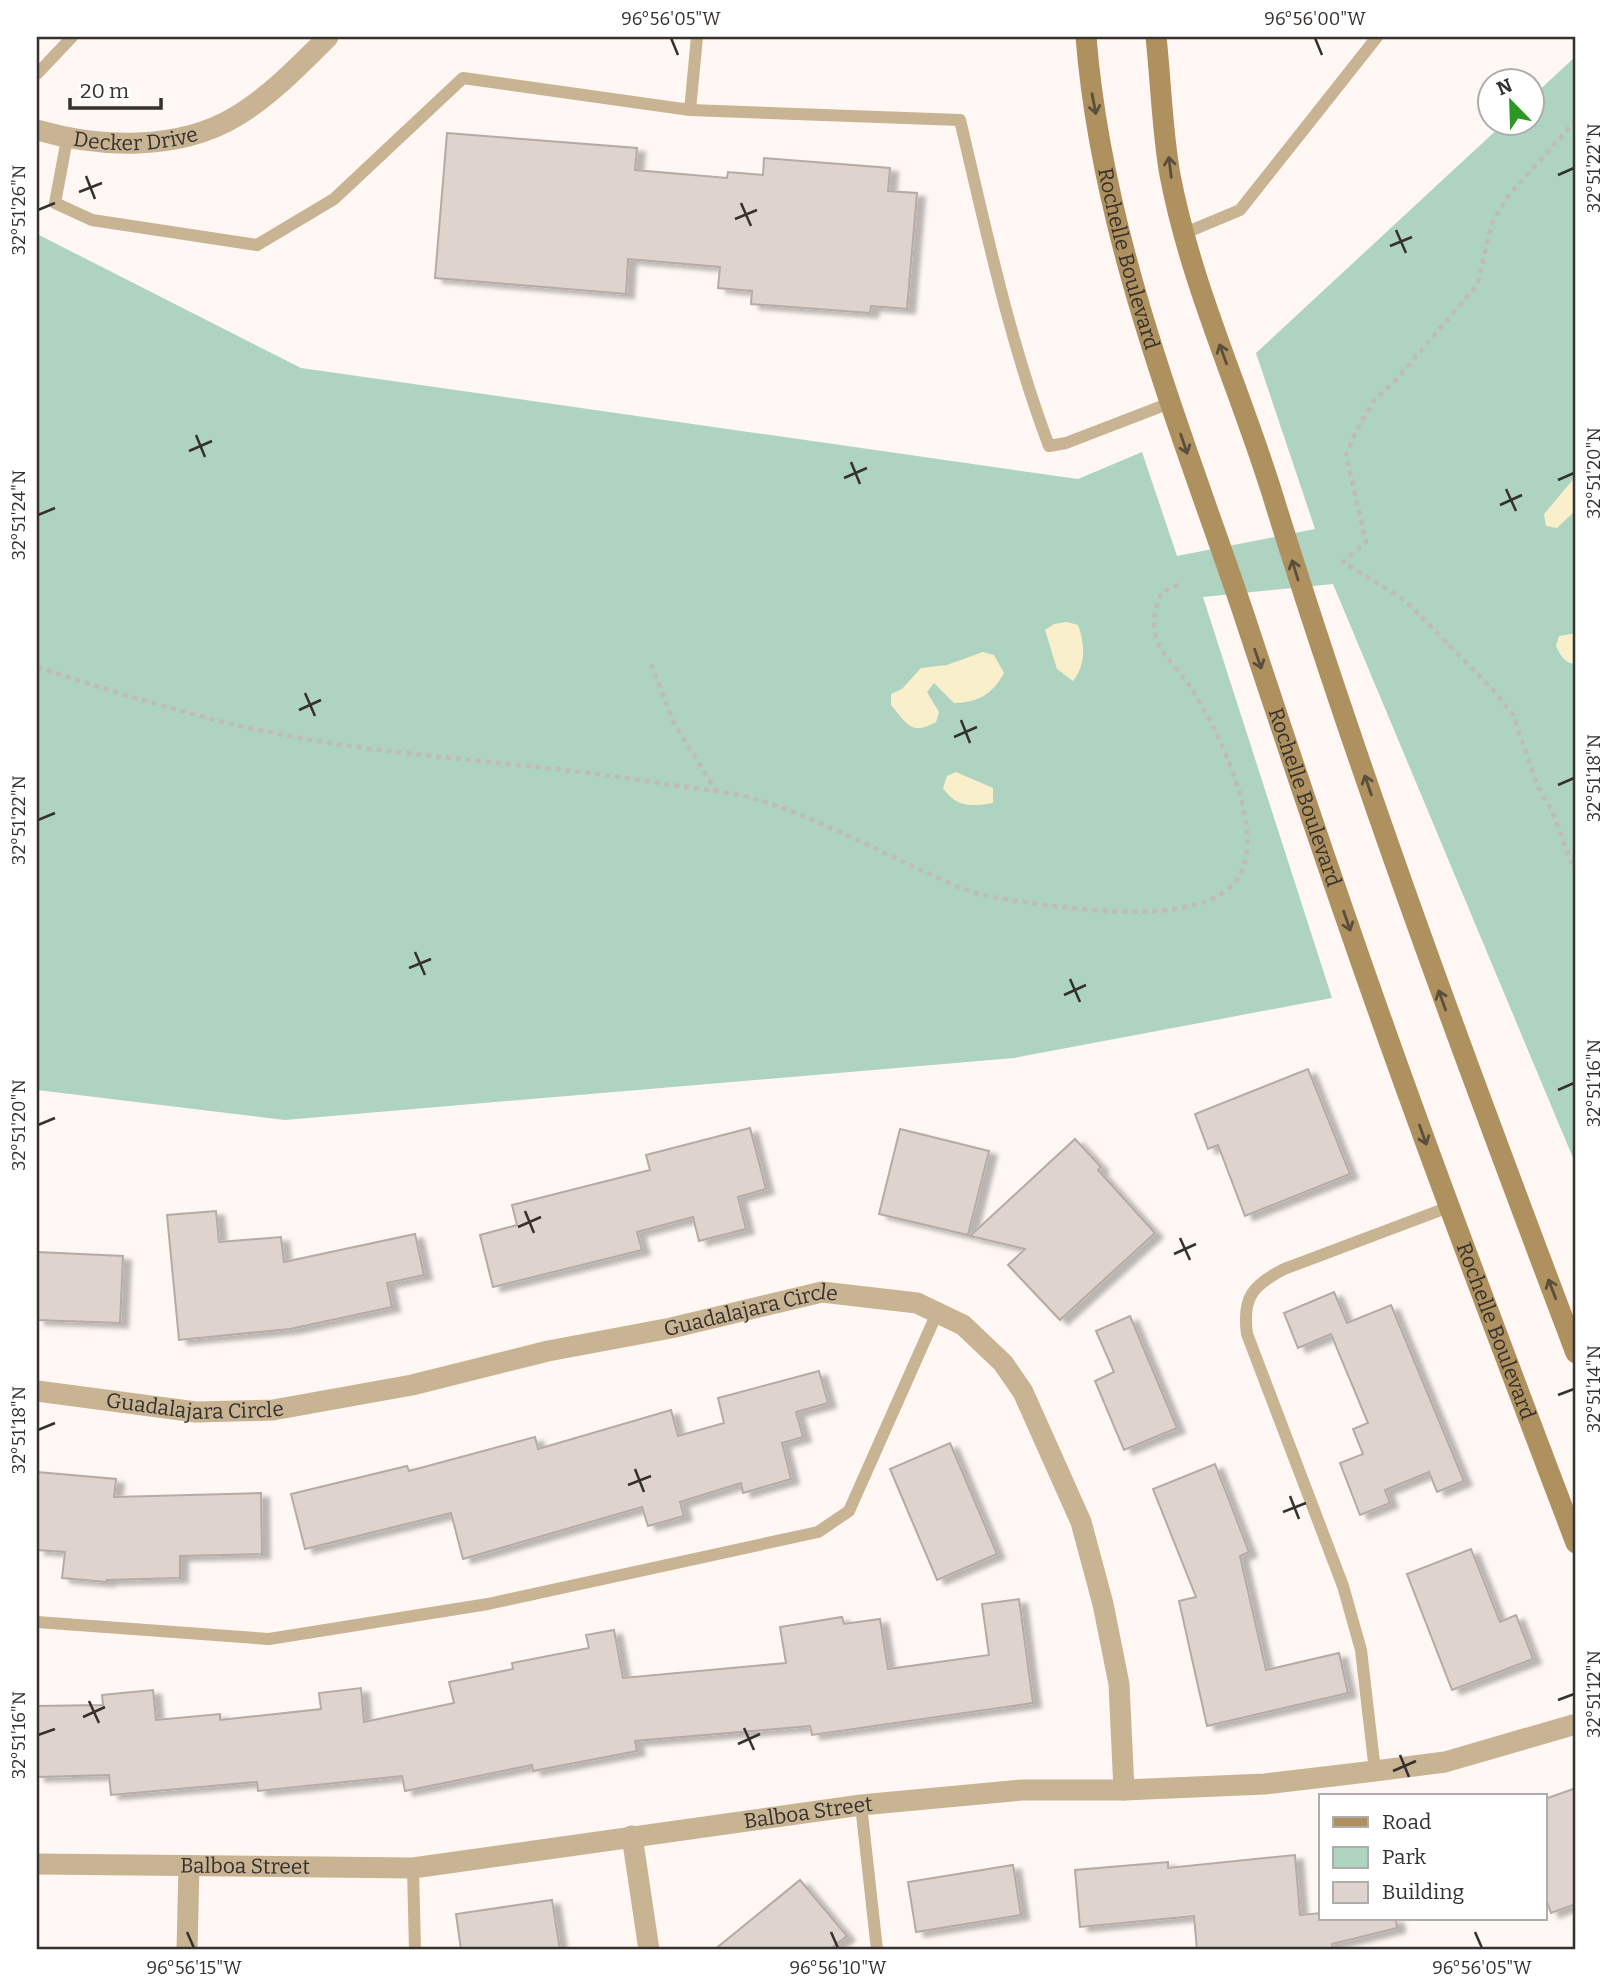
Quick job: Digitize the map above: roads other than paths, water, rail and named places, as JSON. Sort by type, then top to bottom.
[{"type":"main road","name":"Rochelle Boulevard","points":[[1086,37],[1090,82],[1117,223],[1170,402],[1350,930],[1449,1207],[1576,1544]]},
{"type":"main road","points":[[1156,37],[1170,174],[1202,297],[1253,435],[1308,611],[1443,1003],[1576,1353]]},
{"type":"street","name":"Decker Drive","points":[[37,130],[67,139],[127,143],[194,136],[235,117],[297,68],[328,37]]},
{"type":"street","name":"Guadalajara Circle","points":[[37,1391],[196,1412],[273,1410],[412,1385],[548,1351],[671,1328],[822,1292],[917,1303],[964,1325],[1003,1363],[1023,1392],[1081,1522],[1103,1604],[1119,1684],[1124,1790]]},
{"type":"street","name":"Balboa Street","points":[[37,1864],[413,1868],[861,1805],[1022,1790],[1124,1790],[1265,1784],[1375,1771],[1445,1762],[1576,1724]]},
{"type":"street","points":[[632,1836],[649,1950]]},
{"type":"street","points":[[187,1950],[188,1866]]},
{"type":"lane","points":[[37,74],[72,37]]},
{"type":"lane","points":[[690,110],[697,37]]},
{"type":"lane","points":[[1185,233],[1240,210],[1377,37]]},
{"type":"lane","points":[[67,139],[55,203],[92,220],[257,244],[334,199],[463,78],[690,110],[960,120],[999,282],[1032,402],[1049,446],[1066,443],[1170,402]]},
{"type":"lane","points":[[1375,1771],[1358,1637],[1343,1586],[1247,1334],[1245,1317],[1248,1297],[1261,1280],[1449,1207]]},
{"type":"lane","points":[[37,1622],[270,1639],[488,1604],[818,1532],[849,1511],[937,1313]]},
{"type":"lane","points":[[861,1805],[877,1950]]},
{"type":"lane","points":[[413,1868],[415,1950]]}]
